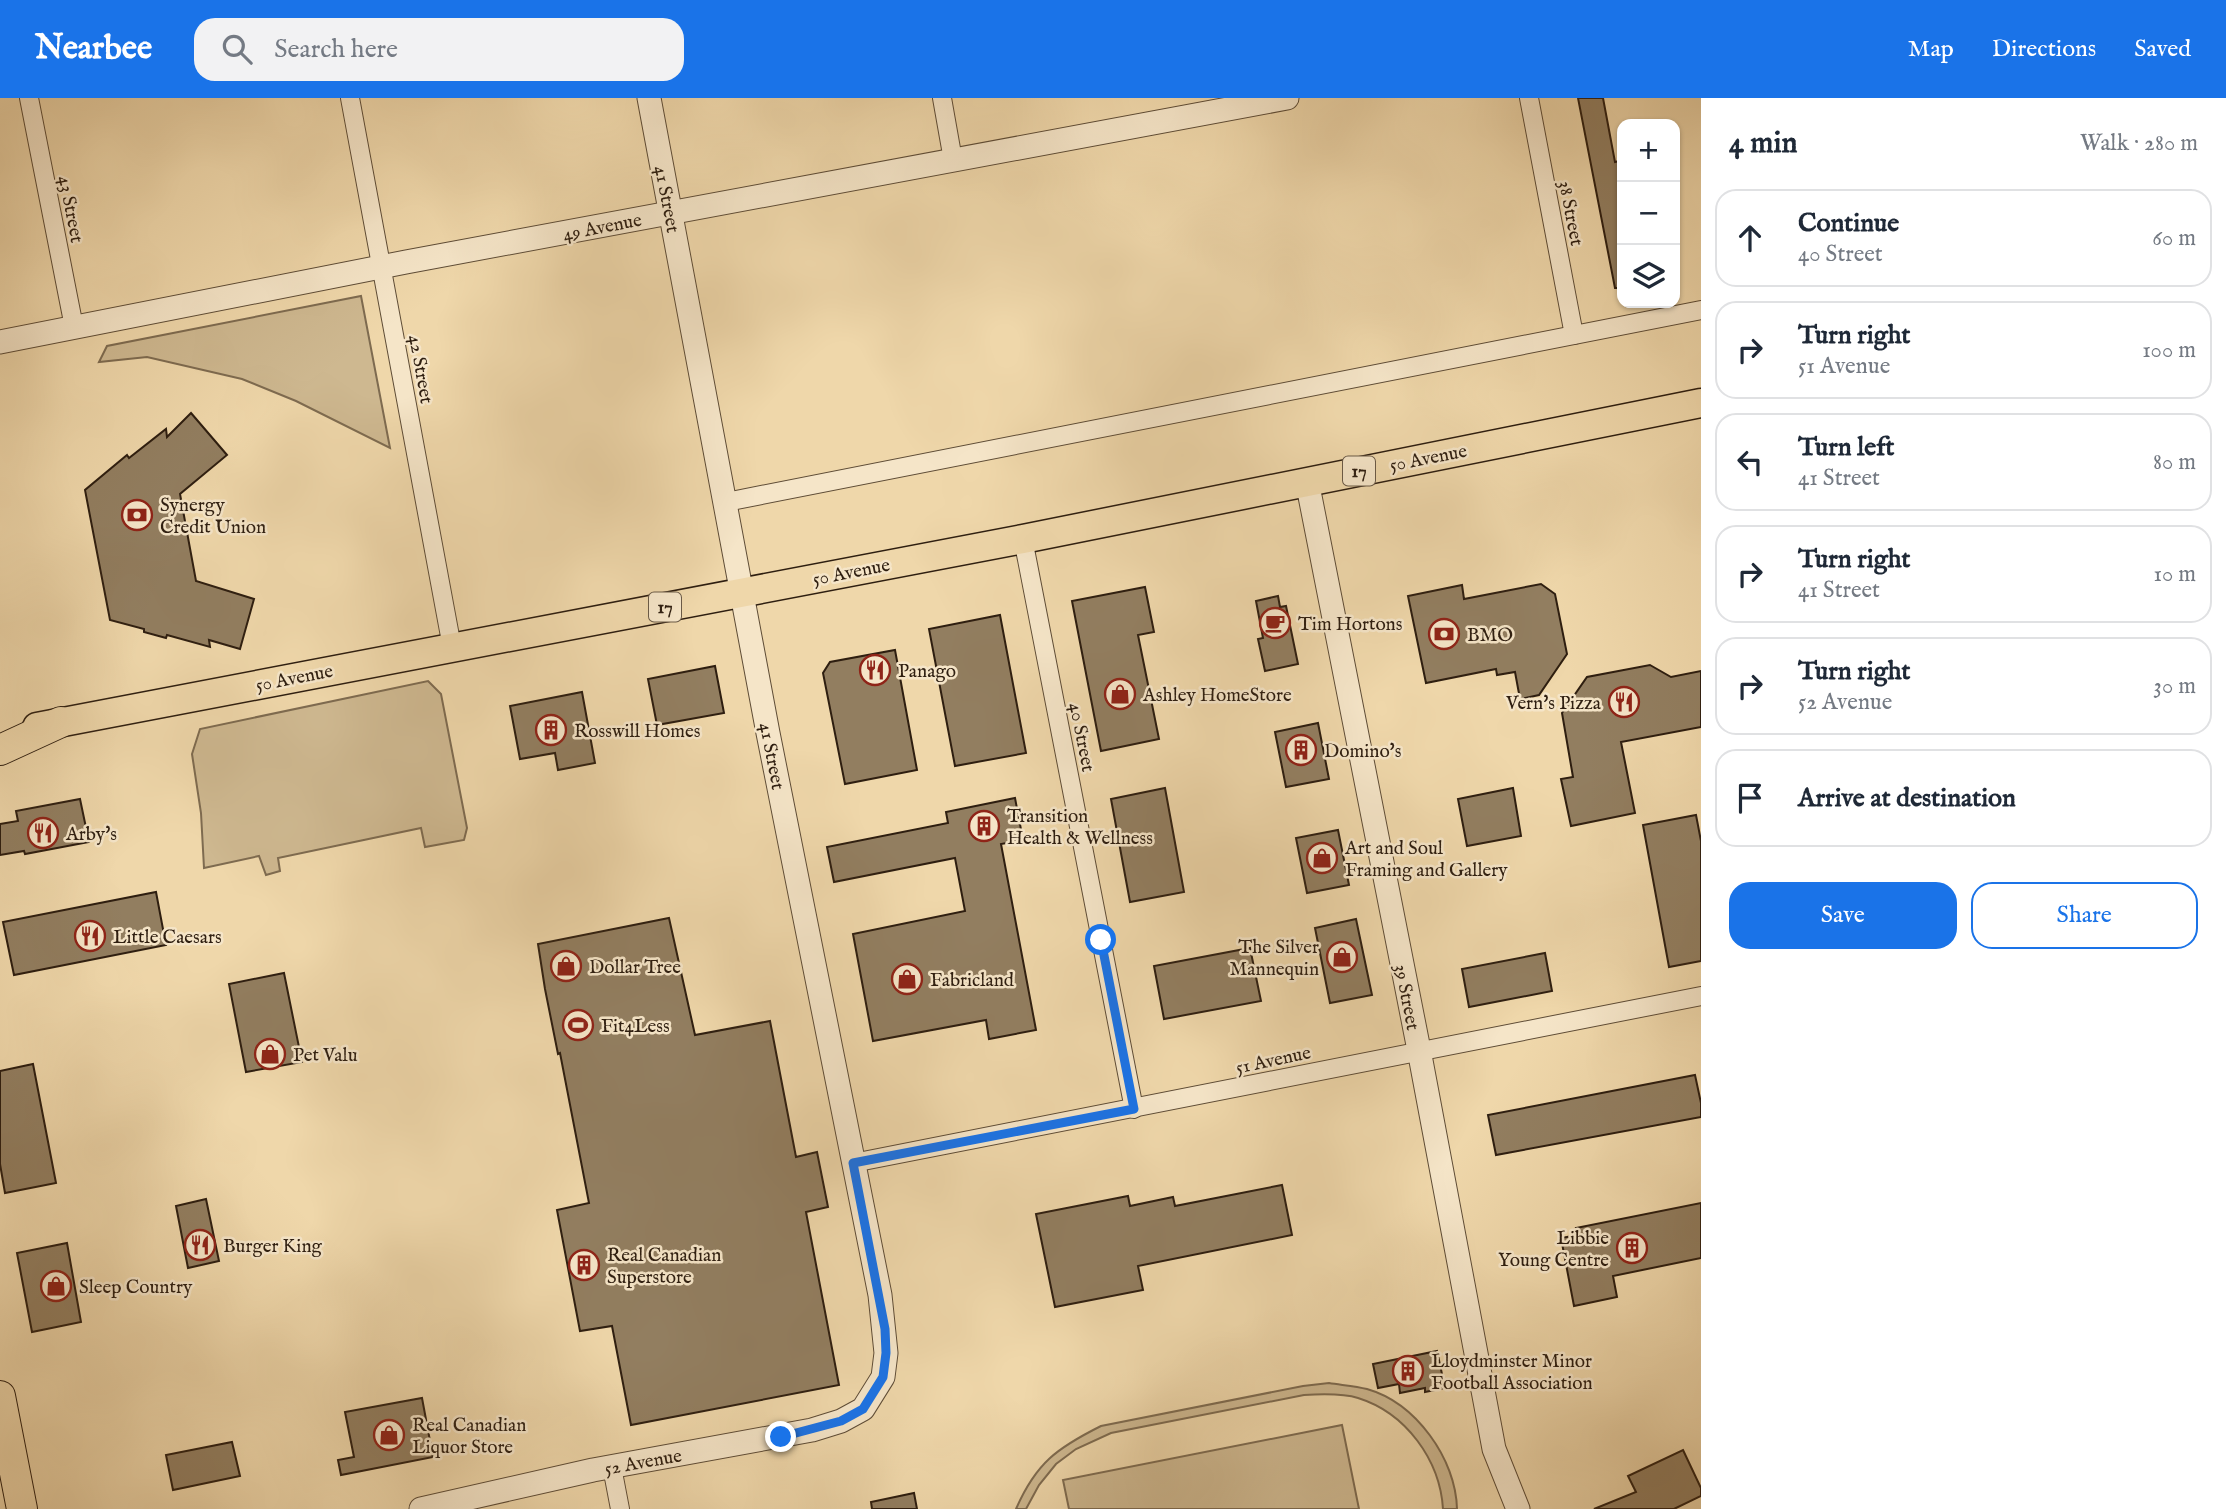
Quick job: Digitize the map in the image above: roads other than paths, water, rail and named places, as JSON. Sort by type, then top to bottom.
[{"type":"highway","points":[[0,750],[61,722]]},
{"type":"highway","points":[[0,1396],[22,1509]]},
{"type":"highway","points":[[11,1449],[38,1509]]},
{"type":"main road","name":"50 Avenue","points":[[0,734],[1023,538],[1701,403]]},
{"type":"street","name":"43 Street","points":[[29,98],[74,327]]},
{"type":"street","name":"42 Street","points":[[350,98],[452,647]]},
{"type":"street","name":"41 Street","points":[[649,98],[773,758],[880,1295],[886,1353],[883,1377],[863,1409]]},
{"type":"street","points":[[942,98],[953,160]]},
{"type":"street","name":"49 Avenue","points":[[0,342],[953,160],[1232,103],[1287,98]]},
{"type":"street","name":"38 Street","points":[[1529,98],[1574,335]]},
{"type":"street","points":[[726,502],[1701,310]]},
{"type":"street","name":"39 Street","points":[[1307,481],[1419,1050],[1493,1448],[1518,1509]]},
{"type":"street","name":"40 Street","points":[[1023,538],[1134,1109]]},
{"type":"street","name":"51 Avenue","points":[[853,1163],[1701,996]]},
{"type":"street","name":"52 Avenue","points":[[421,1509],[612,1467],[812,1430],[841,1421],[863,1409]]},
{"type":"street","points":[[612,1467],[620,1509]]},
{"type":"place","name":"Synergy Credit Union","points":[[137,515]]},
{"type":"place","name":"Tim Hortons","points":[[1275,623]]},
{"type":"place","name":"BMO","points":[[1444,634]]},
{"type":"place","name":"Panago","points":[[875,670]]},
{"type":"place","name":"Ashley HomeStore","points":[[1120,694]]},
{"type":"place","name":"Vern's Pizza","points":[[1624,702]]},
{"type":"place","name":"Rosswill Homes","points":[[551,730]]},
{"type":"place","name":"Domino's","points":[[1301,750]]},
{"type":"place","name":"Transition Health & Wellness","points":[[984,826]]},
{"type":"place","name":"Arby's","points":[[43,833]]},
{"type":"place","name":"Art and Soul Framing and Gallery","points":[[1322,858]]},
{"type":"place","name":"Little Caesars","points":[[90,936]]},
{"type":"place","name":"The Silver Mannequin","points":[[1342,957]]},
{"type":"place","name":"Dollar Tree","points":[[566,966]]},
{"type":"place","name":"Fabricland","points":[[907,979]]},
{"type":"place","name":"Fit4Less","points":[[578,1025]]},
{"type":"place","name":"Pet Valu","points":[[270,1054]]},
{"type":"place","name":"Burger King","points":[[200,1245]]},
{"type":"place","name":"Libbie Young Centre","points":[[1632,1248]]},
{"type":"place","name":"Real Canadian Superstore","points":[[584,1265]]},
{"type":"place","name":"Sleep Country","points":[[56,1286]]},
{"type":"place","name":"Lloydminster Minor Football Association","points":[[1408,1371]]},
{"type":"place","name":"Real Canadian Liquor Store","points":[[389,1435]]}]
